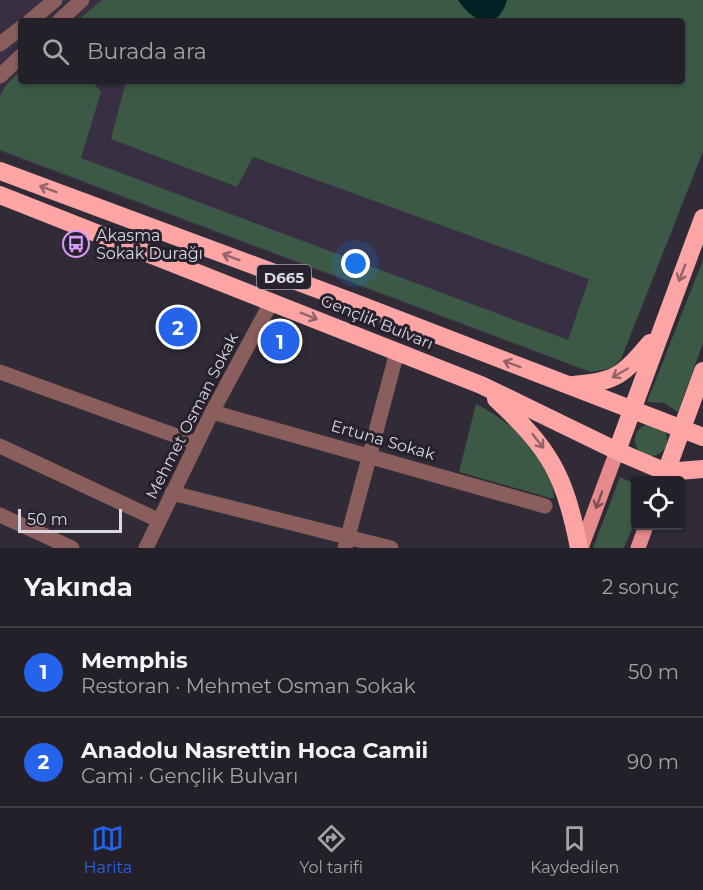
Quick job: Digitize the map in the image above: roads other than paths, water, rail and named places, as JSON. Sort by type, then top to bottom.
[{"type":"highway","name":"Gençlik Bulvarı","points":[[0,171],[566,385]]},
{"type":"highway","name":"Gençlik Bulvarı","points":[[0,195],[481,385],[664,476]]},
{"type":"highway","name":"D665","points":[[566,385],[598,383],[625,372],[659,333],[703,218]]},
{"type":"highway","points":[[616,451],[659,333]]},
{"type":"highway","points":[[664,476],[703,371]]},
{"type":"highway","points":[[481,385],[531,432],[546,452],[570,507],[580,548]]},
{"type":"highway","name":"D665","points":[[566,385],[632,409]]},
{"type":"highway","points":[[632,409],[703,437]]},
{"type":"highway","points":[[664,476],[703,469]]},
{"type":"main road","points":[[580,548],[616,451]]},
{"type":"main road","points":[[638,548],[644,530]]},
{"type":"street","points":[[34,18],[55,0]]},
{"type":"street","points":[[62,18],[82,0]]},
{"type":"street","points":[[0,44],[18,30]]},
{"type":"street","points":[[0,76],[18,59]]},
{"type":"street","name":"Mehmet Osman Sokak","points":[[146,548],[196,443],[272,301]]},
{"type":"street","points":[[347,542],[368,454],[397,352]]},
{"type":"street","points":[[0,372],[196,443]]},
{"type":"street","name":"Ertuna Sokak","points":[[212,412],[368,454],[545,506]]},
{"type":"street","points":[[0,446],[158,520]]},
{"type":"street","points":[[172,493],[347,542],[391,548]]},
{"type":"street","points":[[0,515],[72,548]]},
{"type":"place","name":"Akasma Sokak Durağı","points":[[76,244]]},
{"type":"place","name":"Anadolu Nasrettin Hoca Camii","points":[[178,327]]},
{"type":"place","name":"Memphis","points":[[280,341]]}]
